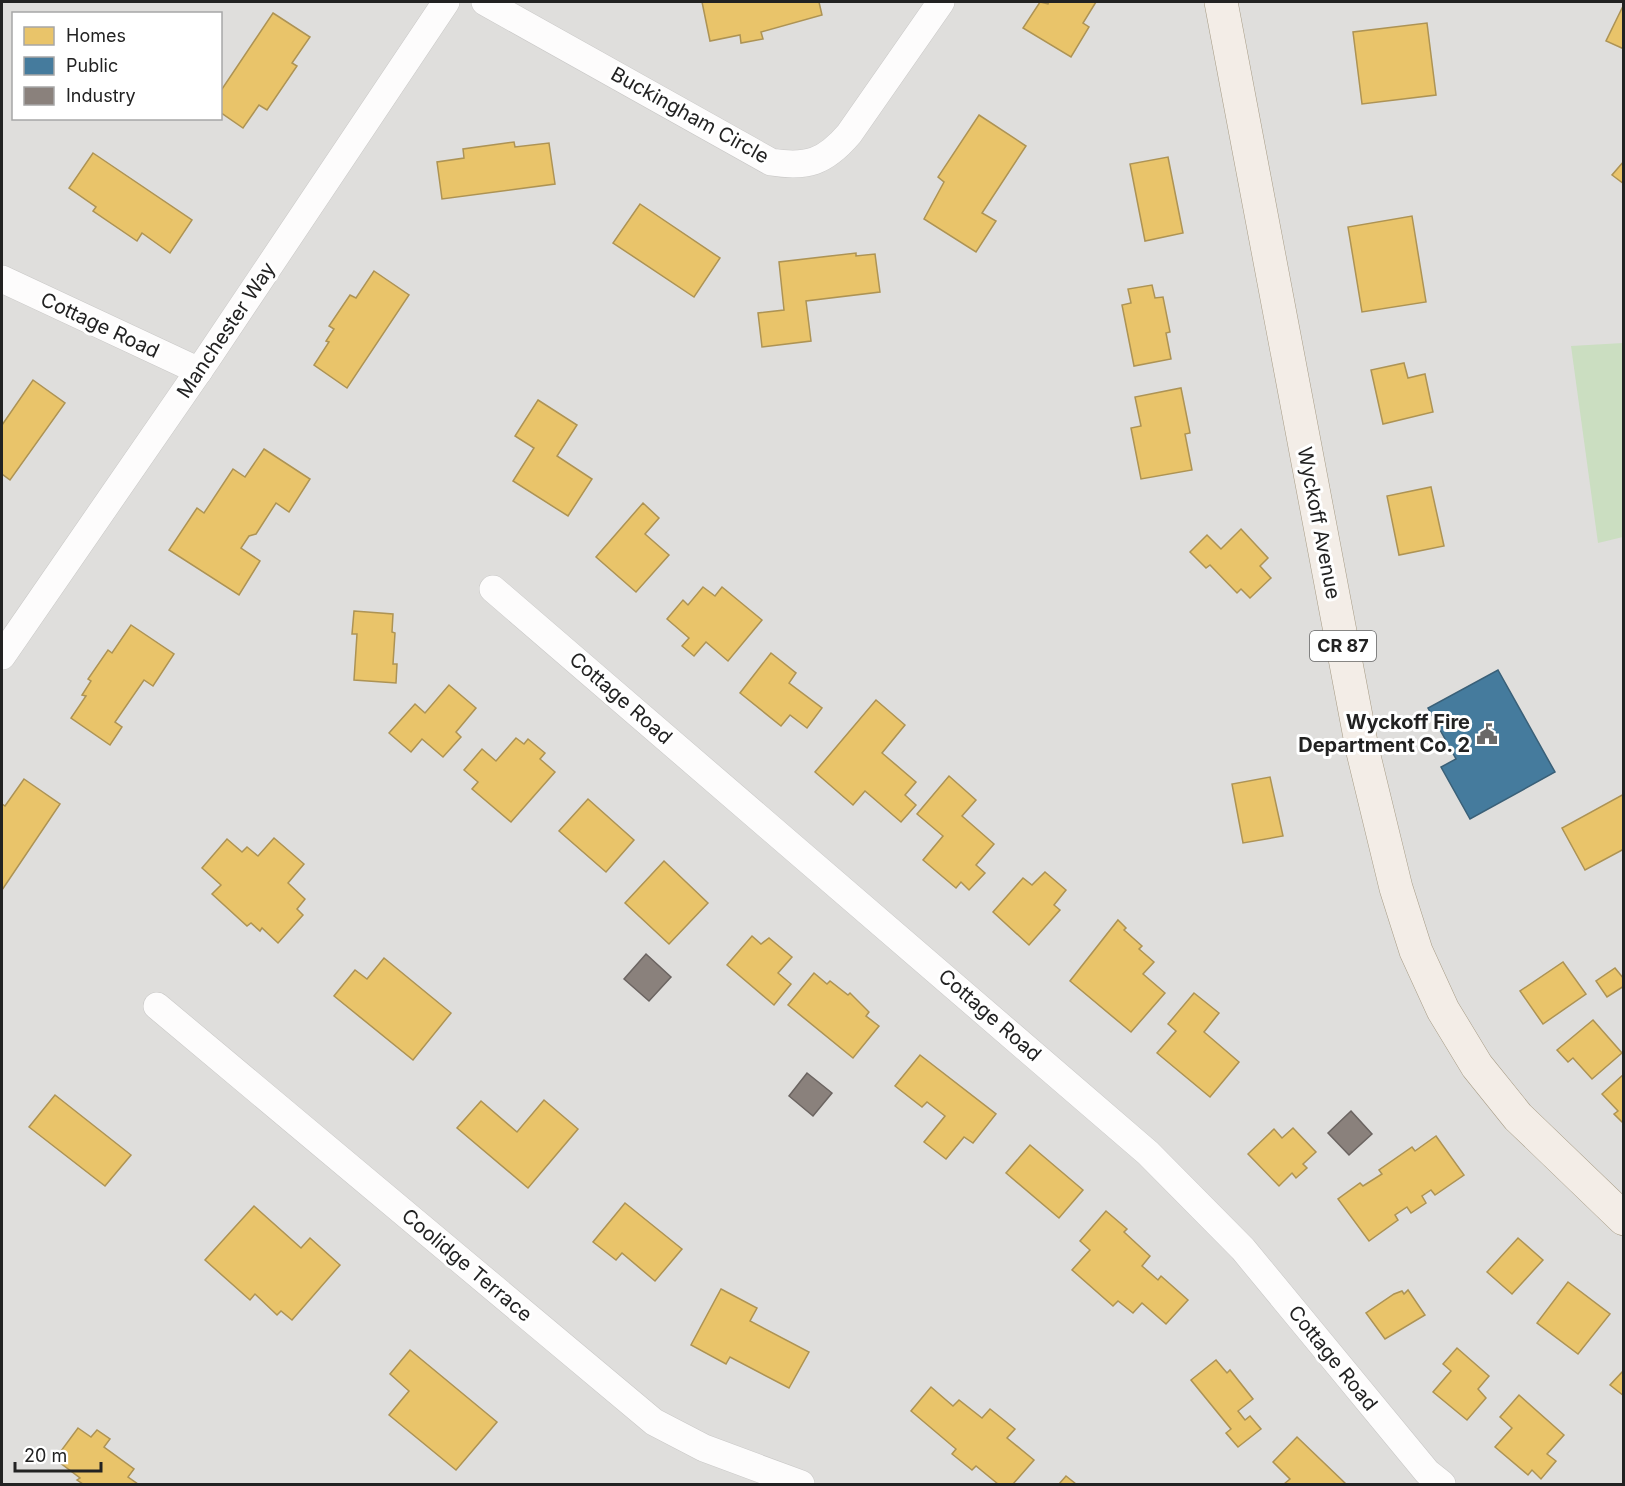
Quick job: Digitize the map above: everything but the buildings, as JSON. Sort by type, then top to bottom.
[{"type":"main road","name":"Wyckoff Avenue","points":[[1221,2],[1362,748],[1396,888],[1416,951],[1443,1010],[1477,1066],[1518,1117],[1623,1219]]},
{"type":"street","name":"Manchester Way","points":[[2,656],[199,371],[446,2]]},
{"type":"street","name":"Buckingham Circle","points":[[485,2],[771,162],[794,165],[816,161],[835,151],[941,2]]},
{"type":"street","name":"Cottage Road","points":[[2,279],[199,371]]},
{"type":"street","name":"Cottage Road","points":[[494,589],[1149,1153],[1243,1248],[1427,1472],[1442,1485]]},
{"type":"street","name":"Coolidge Terrace","points":[[157,1006],[654,1422],[715,1453],[801,1485]]},
{"type":"shaded area","points":[[2,2],[1623,2],[1623,1484],[2,1484]]},
{"type":"green space","points":[[1623,343],[1623,537],[1598,543],[1571,346]]},
{"type":"place","name":"Wyckoff Fire Department Co. 2","points":[[1487,734]]}]
